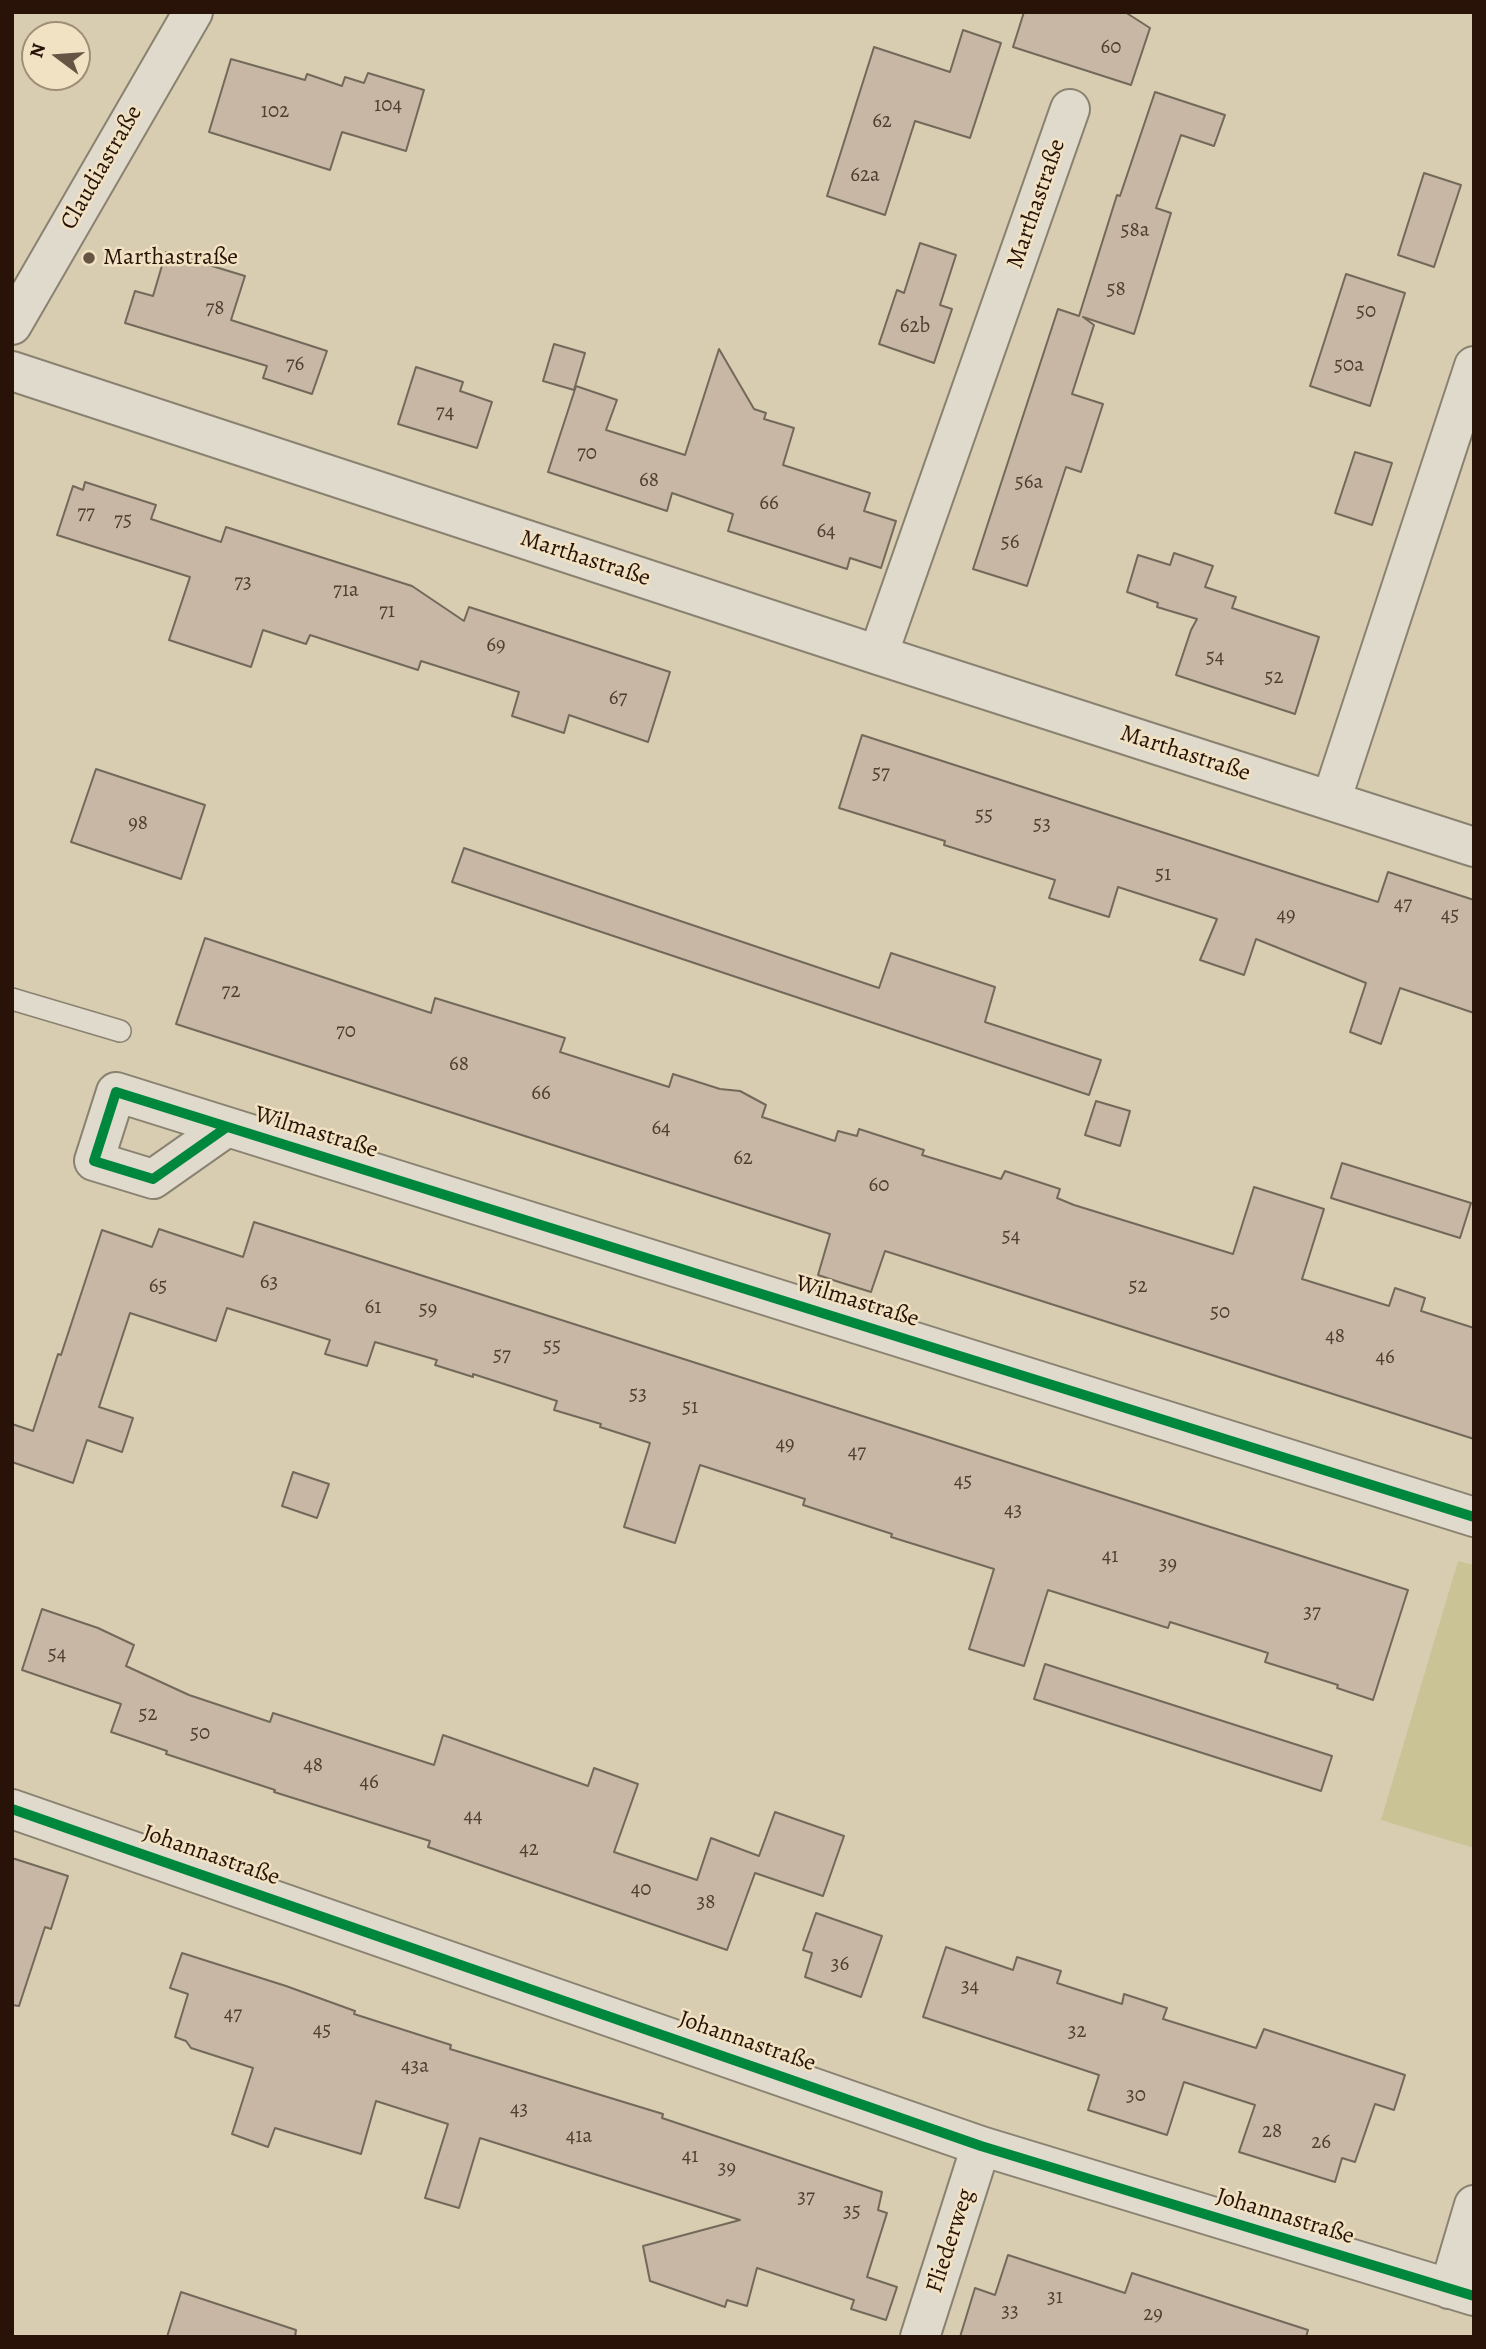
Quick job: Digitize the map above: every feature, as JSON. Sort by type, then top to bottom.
[{"type":"street","name":"Claudiastraße","points":[[12,325],[193,12]]},
{"type":"street","name":"Marthastraße","points":[[878,655],[1070,109]]},
{"type":"street","points":[[1331,801],[1474,366]]},
{"type":"street","name":"Marthastraße","points":[[12,371],[1474,847]]},
{"type":"street","name":"Wilmastraße","points":[[227,1127],[1474,1517]]},
{"type":"street","name":"Johannastraße","points":[[12,1809],[981,2146],[1461,2292]]},
{"type":"street","name":"Fliederweg","points":[[920,2337],[981,2146]]},
{"type":"street","points":[[1461,2292],[1474,2205]]},
{"type":"lane","points":[[12,999],[120,1031]]},
{"type":"shaded area","points":[[1458,1561],[1474,1565],[1474,1848],[1381,1820]]},
{"type":"building","points":[[1024,12],[1125,12],[1150,28],[1131,85],[1013,47]]},
{"type":"building","points":[[963,30],[1001,43],[970,138],[915,121],[885,215],[827,196],[874,47],[950,72]]},
{"type":"building","points":[[231,59],[305,80],[307,74],[342,86],[345,77],[364,83],[368,73],[424,90],[406,151],[342,132],[330,170],[209,132]]},
{"type":"building","points":[[1155,92],[1225,115],[1214,146],[1181,135],[1156,208],[1171,213],[1134,334],[1083,317],[1094,325],[1072,394],[1103,404],[1081,472],[1066,467],[1027,586],[973,569],[1058,309],[1079,316],[1117,195],[1120,196]]},
{"type":"building","points":[[1424,173],[1461,185],[1434,267],[1398,255]]},
{"type":"building","points":[[920,243],[956,255],[940,305],[952,309],[934,363],[879,344],[897,290],[904,293]]},
{"type":"building","points":[[166,252],[245,276],[231,320],[327,351],[312,394],[263,378],[267,366],[125,323],[135,291],[153,296]]},
{"type":"building","points":[[1346,274],[1405,293],[1370,406],[1310,386]]},
{"type":"building","points":[[554,344],[585,353],[574,390],[543,381]]},
{"type":"building","points":[[719,349],[754,409],[766,413],[764,419],[794,428],[783,465],[870,493],[864,511],[896,521],[881,568],[850,558],[847,569],[728,531],[733,514],[672,493],[667,511],[548,472],[576,386],[617,400],[606,430],[685,455]]},
{"type":"building","points":[[416,367],[463,382],[460,391],[492,402],[477,448],[398,424]]},
{"type":"building","points":[[1355,452],[1392,463],[1372,525],[1335,513]]},
{"type":"building","points":[[85,482],[156,505],[151,519],[221,542],[226,527],[412,586],[464,621],[469,607],[670,672],[648,742],[569,715],[564,733],[512,716],[519,692],[421,661],[418,670],[310,635],[306,644],[263,630],[251,667],[169,640],[190,577],[57,535],[73,486],[83,490]]},
{"type":"building","points":[[1174,553],[1213,566],[1205,587],[1236,597],[1232,608],[1319,637],[1295,714],[1176,675],[1197,619],[1157,607],[1158,603],[1127,592],[1138,555],[1170,565]]},
{"type":"building","points":[[862,735],[1378,902],[1388,872],[1474,900],[1474,1013],[1400,988],[1381,1044],[1350,1032],[1366,983],[1256,939],[1244,975],[1200,960],[1217,919],[1118,887],[1109,917],[1049,898],[1055,880],[944,845],[945,841],[839,808]]},
{"type":"building","points":[[96,769],[205,805],[181,879],[71,842]]},
{"type":"building","points":[[464,848],[879,988],[891,953],[995,987],[985,1022],[1101,1060],[1089,1095],[452,882]]},
{"type":"building","points":[[205,938],[431,1013],[435,998],[565,1038],[560,1052],[669,1087],[673,1074],[720,1089],[740,1091],[766,1105],[762,1117],[835,1141],[838,1131],[857,1136],[859,1129],[924,1150],[922,1155],[1001,1179],[1005,1171],[1060,1189],[1057,1198],[1074,1205],[1233,1254],[1254,1187],[1324,1209],[1302,1279],[1389,1306],[1395,1288],[1425,1298],[1421,1311],[1474,1328],[1474,1439],[885,1251],[871,1292],[839,1282],[818,1275],[830,1234],[176,1024]]},
{"type":"building","points":[[1096,1101],[1130,1111],[1120,1146],[1085,1135]]},
{"type":"building","points":[[1342,1163],[1471,1203],[1460,1238],[1331,1198]]},
{"type":"building","points":[[254,1222],[1408,1590],[1373,1700],[1337,1688],[1338,1685],[1265,1662],[1268,1653],[1170,1622],[1168,1628],[1048,1590],[1024,1666],[969,1649],[994,1569],[891,1537],[892,1534],[803,1505],[805,1499],[700,1465],[675,1543],[624,1527],[650,1443],[554,1410],[557,1401],[473,1374],[473,1377],[435,1365],[437,1360],[375,1342],[367,1366],[325,1354],[330,1340],[227,1308],[216,1341],[130,1313],[99,1407],[133,1418],[122,1452],[87,1440],[73,1483],[12,1462],[12,1424],[33,1431],[102,1230],[152,1247],[159,1229],[243,1257]]},
{"type":"building","points":[[293,1472],[329,1484],[317,1518],[282,1506]]},
{"type":"building","points":[[42,1609],[98,1628],[134,1645],[126,1666],[189,1695],[270,1722],[273,1713],[434,1765],[443,1735],[588,1786],[594,1768],[638,1784],[614,1852],[697,1880],[711,1838],[759,1856],[775,1812],[844,1836],[823,1896],[755,1873],[727,1950],[428,1847],[430,1841],[274,1792],[275,1790],[166,1754],[167,1751],[111,1732],[121,1704],[22,1670]]},
{"type":"building","points":[[1045,1664],[1332,1756],[1321,1791],[1034,1699]]},
{"type":"building","points":[[12,1858],[68,1876],[51,1929],[45,1927],[19,2006],[12,2005]]},
{"type":"building","points":[[816,1913],[882,1936],[861,1997],[805,1977],[812,1953],[803,1950]]},
{"type":"building","points":[[946,1947],[1013,1970],[1017,1957],[1061,1971],[1057,1983],[1122,2004],[1124,1994],[1167,2008],[1163,2019],[1256,2048],[1264,2029],[1405,2075],[1394,2110],[1375,2104],[1355,2162],[1342,2158],[1335,2182],[1239,2152],[1255,2105],[1184,2082],[1167,2135],[1088,2110],[1099,2075],[923,2017]]},
{"type":"building","points":[[182,1953],[286,1986],[355,2011],[354,2014],[451,2045],[450,2049],[663,2114],[662,2118],[882,2192],[878,2210],[887,2213],[867,2277],[897,2287],[886,2320],[851,2309],[854,2300],[757,2268],[747,2306],[727,2300],[725,2307],[650,2281],[643,2246],[740,2220],[480,2138],[459,2208],[425,2198],[448,2124],[376,2101],[361,2154],[275,2128],[268,2147],[232,2134],[253,2068],[191,2048],[186,2041],[175,2037],[188,1994],[170,1988]]},
{"type":"building","points":[[1008,2255],[1125,2293],[1132,2273],[1308,2330],[1306,2337],[960,2337],[975,2288],[995,2295]]},
{"type":"building","points":[[181,2292],[296,2330],[295,2337],[167,2337]]},
{"type":"cycle path","points":[[227,1127],[153,1179],[94,1161],[116,1092],[1474,1517]]},
{"type":"cycle path","points":[[12,1809],[981,2146],[1474,2296]]},
{"type":"place","name":"Marthastraße","points":[[89,258]]}]
